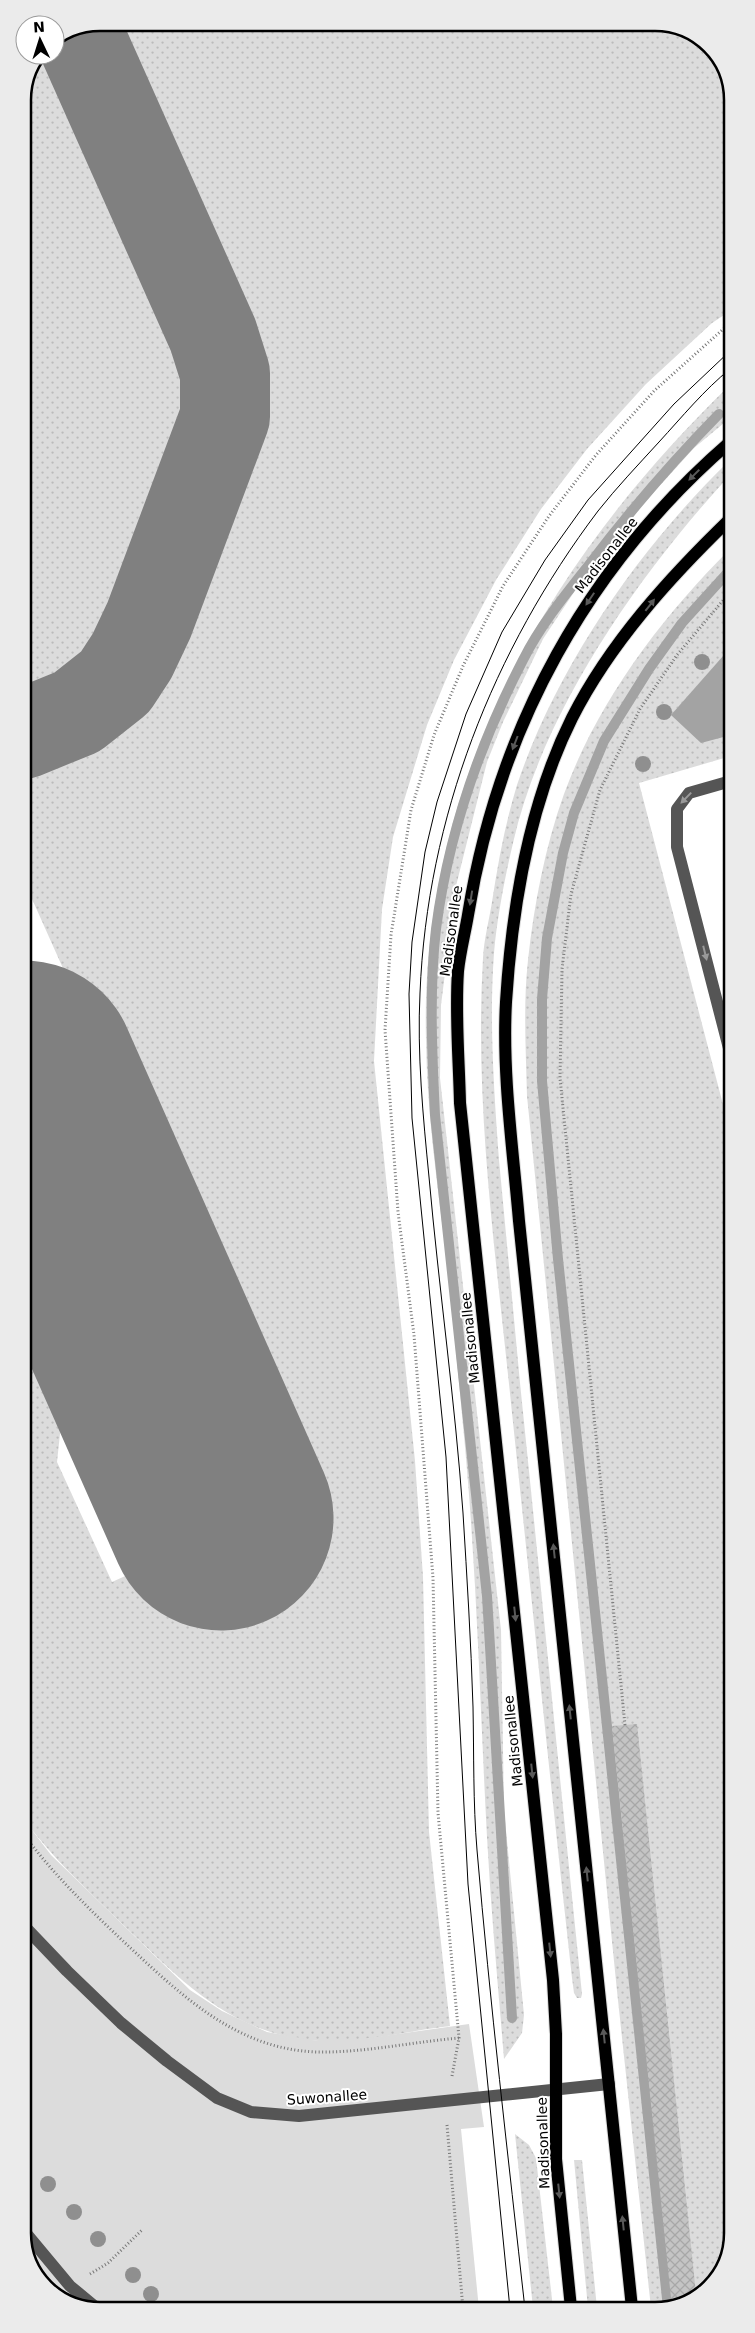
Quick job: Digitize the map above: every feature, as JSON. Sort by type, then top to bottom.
[{"type":"main road","name":"Madisonallee","points":[[570,2302],[556,2159],[556,2034],[553,1980],[460,1103],[458,970],[476,862],[494,798],[541,682],[566,636],[625,552],[696,472],[724,447]]},
{"type":"main road","points":[[631,2302],[520,1221],[508,1093],[506,1003],[515,911],[532,824],[549,773],[572,718],[600,672],[658,595],[724,525]]},
{"type":"street","points":[[724,783],[689,793],[677,809],[677,847],[724,1029]]},
{"type":"street","name":"Suwonallee","points":[[31,1933],[97,2001],[167,2062],[217,2098],[251,2112],[299,2116],[609,2084]]},
{"type":"street","points":[[32,2240],[70,2286],[87,2300]]},
{"type":"path","points":[[625,1725],[560,1078],[562,969],[571,894],[600,790],[640,709],[678,655],[724,598]]},
{"type":"path","points":[[31,1844],[45,1862],[94,1914],[184,1998],[218,2020],[264,2044],[315,2052],[459,2038]]},
{"type":"path","points":[[70,2286],[108,2263],[142,2230]]},
{"type":"shaded area","points":[[98,31],[659,31],[689,41],[707,55],[718,74],[724,100],[724,315],[712,323],[646,384],[587,449],[541,509],[496,580],[454,660],[427,725],[393,837],[382,909],[374,1061],[415,1461],[423,1577],[429,1832],[450,2026],[351,2041],[318,2041],[286,2036],[257,2027],[231,2015],[207,2000],[162,1962],[93,1896],[31,1829],[31,1275],[68,1359],[57,1462],[112,1582],[299,1497],[31,897],[31,776],[43,759],[65,738],[124,697],[154,650],[241,409],[245,384],[243,359]]},
{"type":"shaded area","points":[[65,50],[203,362],[208,380],[206,396],[118,639],[90,678],[69,691],[31,702],[31,100],[37,74],[42,65],[65,65]]},
{"type":"shaded area","points":[[724,391],[724,423],[694,448],[596,559],[543,639],[503,722],[487,762],[456,886],[441,1005],[440,1078],[501,1630],[504,1810],[524,2015],[522,2033],[504,2059],[489,1865],[469,1496],[451,1302],[428,1094],[426,1041],[430,946],[445,854],[471,766],[508,682],[552,601],[605,525],[665,453]]},
{"type":"shaded area","points":[[724,466],[724,482],[662,556],[629,600],[571,694],[547,743],[527,793],[513,843],[497,926],[494,953],[492,1031],[499,1160],[582,1994],[581,1998],[577,1998],[574,1993],[564,1907],[488,1186],[484,1129],[481,1015],[485,937],[505,829],[517,785],[534,740],[554,696],[605,610],[664,531]]},
{"type":"shaded area","points":[[724,555],[724,758],[639,783],[724,1108],[724,2232],[717,2263],[700,2285],[681,2296],[664,2301],[650,2302],[617,1991],[527,1096],[526,977],[530,939],[541,876],[557,814],[578,760],[613,694],[634,662],[656,632]]},
{"type":"shaded area","points":[[724,655],[724,737],[701,743],[671,715]]},
{"type":"shaded area","points":[[31,1829],[51,1855],[190,1990],[222,2011],[267,2032],[318,2041],[362,2039],[469,2024],[484,2127],[461,2129],[478,2302],[96,2302],[78,2298],[58,2287],[48,2278],[37,2259],[31,2232]]},
{"type":"shaded area","points":[[515,2134],[529,2145],[536,2158],[552,2302],[532,2302]]},
{"type":"shaded area","points":[[574,2160],[582,2160],[596,2302],[587,2302]]},
{"type":"building","points":[[637,1724],[695,2288],[671,2299],[612,1726]]},
{"type":"waterway","points":[[512,2018],[487,1596],[435,1115],[432,998],[436,929],[449,859],[468,791],[493,724],[530,647],[545,623],[619,526],[719,414]]},
{"type":"waterway","points":[[667,2300],[558,1259],[542,1081],[542,999],[547,938],[563,853],[574,813],[604,741],[649,669],[682,623],[724,577]]},
{"type":"taxiway","points":[[31,731],[77,712],[115,682],[132,656],[149,620],[225,417],[225,373],[213,335],[79,35]]},
{"type":"runway","points":[[31,1089],[221,1518]]},
{"type":"tram line","points":[[509,2302],[468,1884],[446,1457],[412,1118],[409,994],[412,942],[425,852],[437,802],[466,714],[502,632],[545,560],[588,500],[674,404],[724,357]]},
{"type":"tram line","points":[[524,2302],[493,2022],[477,1850],[471,1658],[463,1513],[423,1108],[419,1016],[425,928],[436,863],[452,800],[472,739],[497,678],[527,620],[560,564],[598,511],[693,404],[724,374]]}]
